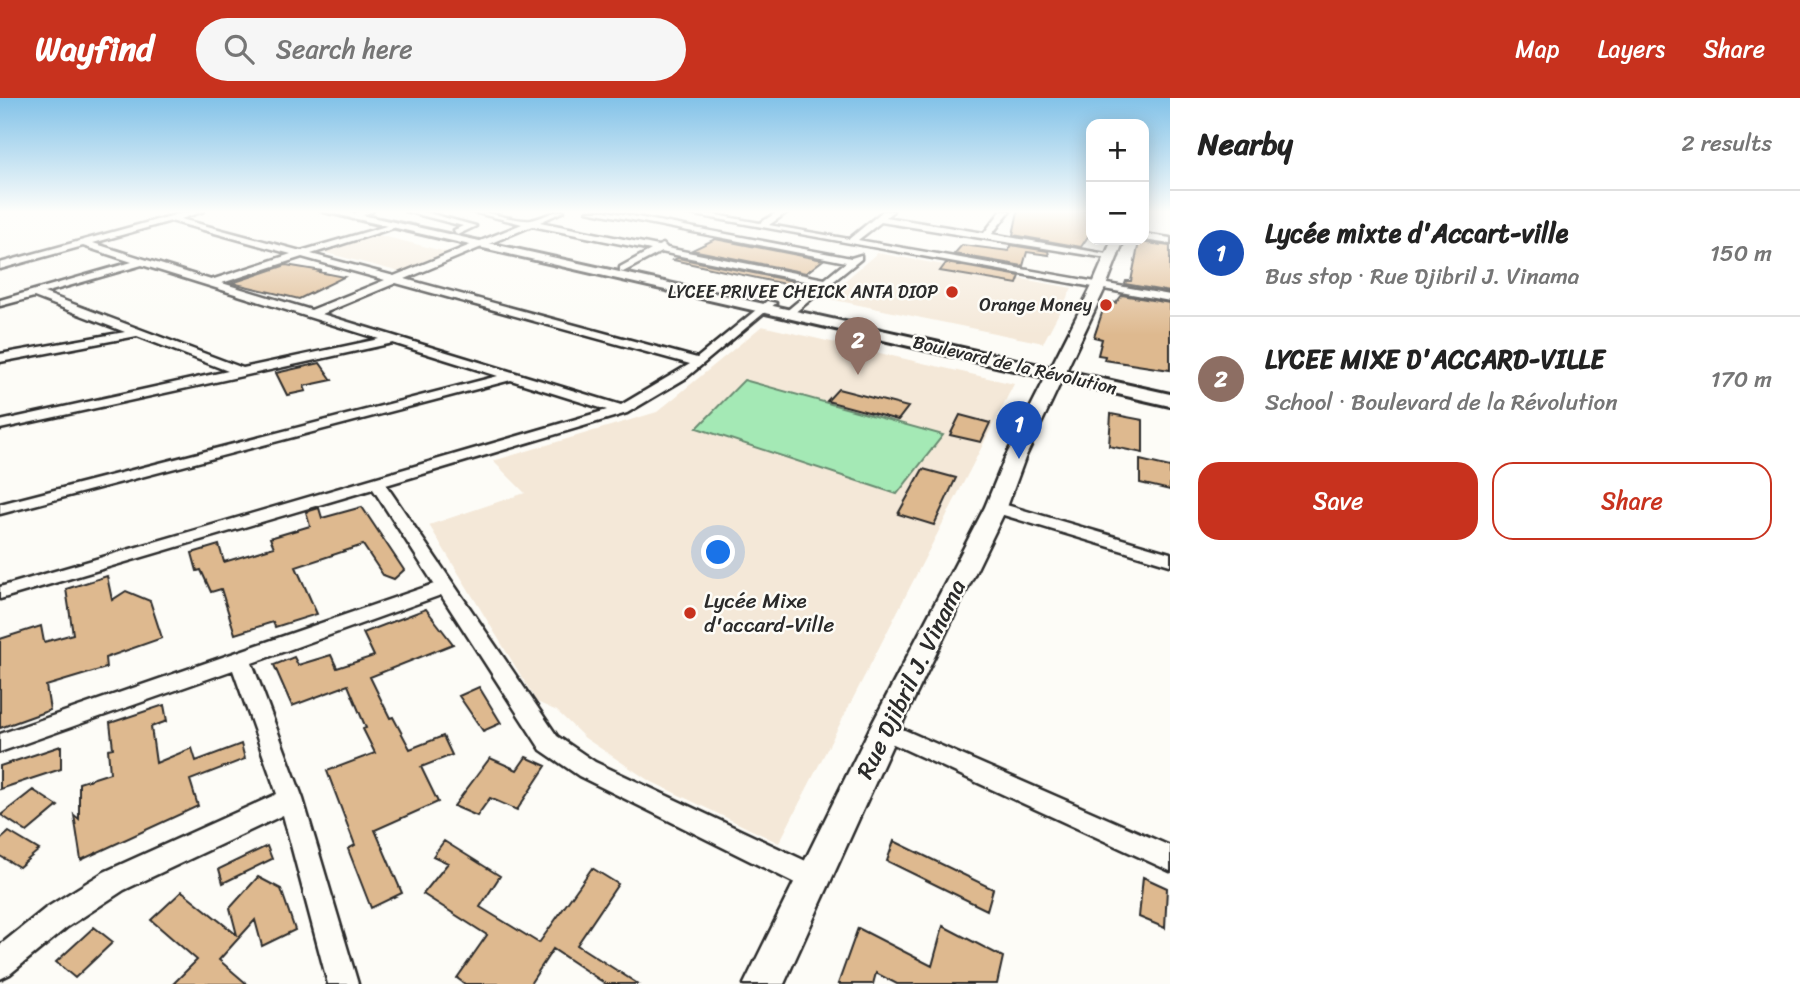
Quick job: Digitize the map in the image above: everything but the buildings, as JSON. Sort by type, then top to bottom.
[{"type":"main road","name":"Boulevard de la Révolution","points":[[528,252],[1057,369],[1170,390]]},
{"type":"main road","name":"Boulevard de la Révolution","points":[[535,252],[623,269],[767,306]]},
{"type":"main road","name":"Boulevard de la Révolution","points":[[1057,369],[1170,400]]},
{"type":"street","points":[[0,265],[47,252]]},
{"type":"street","points":[[111,252],[622,410]]},
{"type":"street","points":[[312,314],[463,252]]},
{"type":"street","points":[[623,269],[654,252]]},
{"type":"street","points":[[676,252],[827,283]]},
{"type":"street","points":[[807,252],[853,261]]},
{"type":"street","points":[[792,312],[864,252]]},
{"type":"street","points":[[908,252],[1170,298]]},
{"type":"street","points":[[1088,252],[1113,256]]},
{"type":"street","name":"Rue Djibril J. Vinama","points":[[764,984],[884,730],[996,507],[1015,458],[1114,252]]},
{"type":"street","points":[[211,283],[304,253],[698,362]]},
{"type":"street","points":[[0,303],[141,262]]},
{"type":"street","points":[[34,293],[241,372]]},
{"type":"street","points":[[0,593],[622,410],[642,401],[698,362],[767,306]]},
{"type":"street","points":[[0,358],[137,333]]},
{"type":"street","points":[[0,425],[393,339]]},
{"type":"street","points":[[0,509],[511,376]]},
{"type":"street","points":[[377,483],[549,743],[587,769],[815,878]]},
{"type":"street","points":[[996,507],[1170,559]]},
{"type":"street","points":[[0,743],[239,657],[446,587]]},
{"type":"street","points":[[239,657],[291,799],[343,984]]},
{"type":"street","points":[[884,730],[1170,859]]},
{"type":"street","points":[[0,964],[56,918],[114,881],[291,799]]},
{"type":"shaded area","points":[[324,252],[455,254],[404,273]]},
{"type":"shaded area","points":[[877,253],[1072,288],[1043,343],[825,298]]},
{"type":"shaded area","name":"Lycée Mixe d'accard-Ville","points":[[762,326],[1014,384],[779,843],[648,780],[585,738],[557,711],[537,702],[429,525],[525,493],[493,461],[657,412]]},
{"type":"green space","points":[[744,380],[943,435],[897,494],[697,428]]},
{"type":"place","name":"LYCEE PRIVEE CHEICK ANTA DIOP","points":[[952,292]]},
{"type":"place","name":"Orange Money","points":[[1106,305]]},
{"type":"place","name":"LYCEE MIXE D'ACCARD-VILLE","points":[[858,375]]},
{"type":"place","name":"Lycée mixte d'Accart-ville","points":[[1019,459]]},
{"type":"place","name":"Lycée Mixe d'accard-Ville","points":[[690,613]]}]
